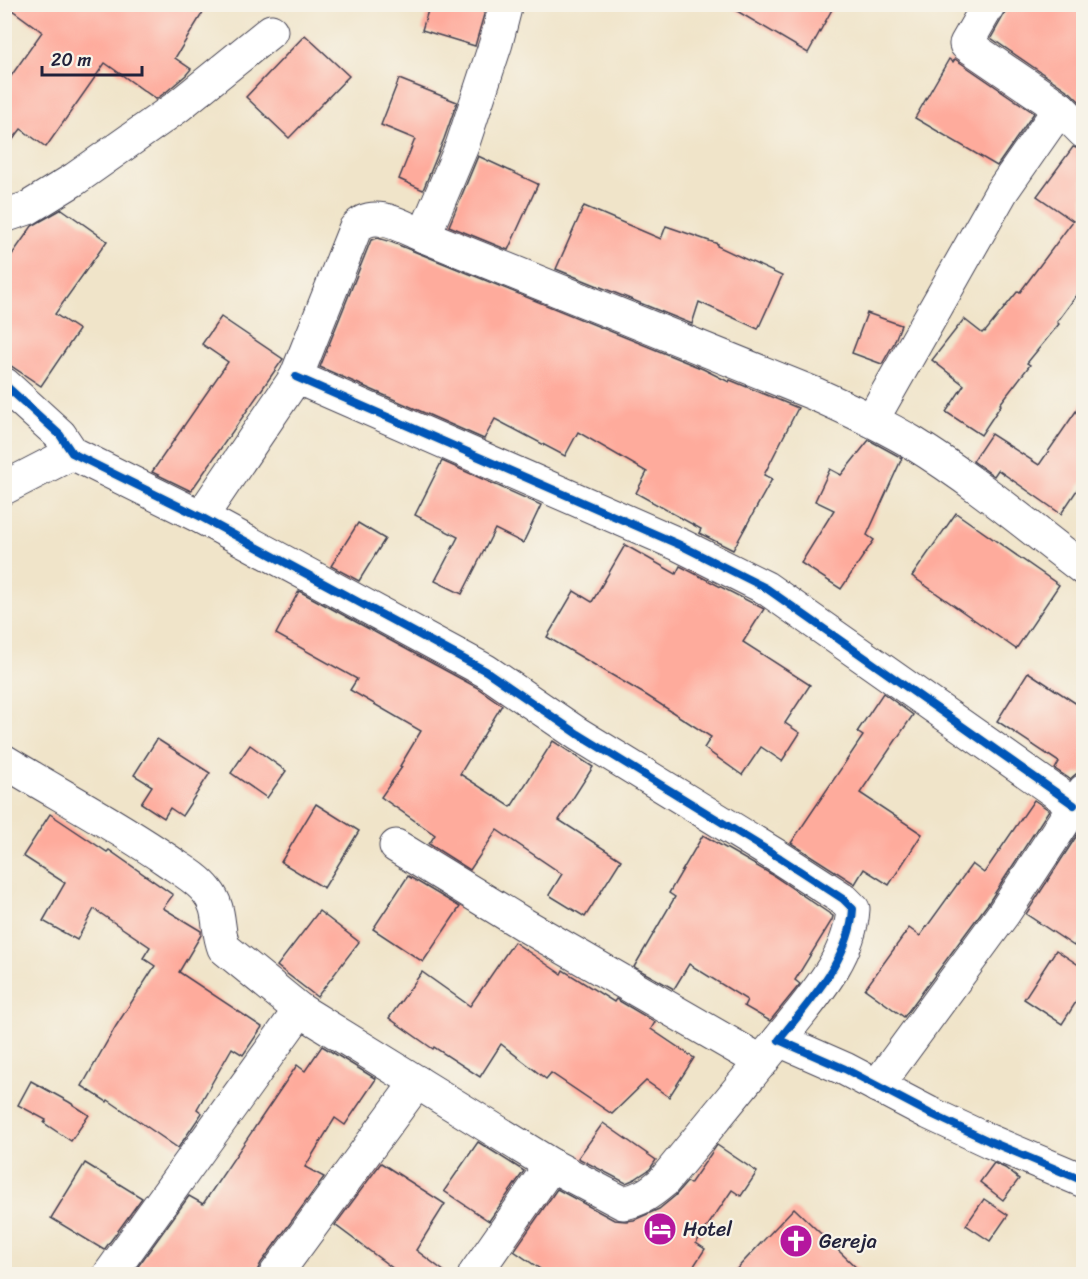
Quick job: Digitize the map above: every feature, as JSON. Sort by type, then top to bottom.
[{"type":"street","points":[[424,236],[462,146],[496,43],[506,4]]},
{"type":"street","points":[[989,4],[966,44],[1060,108],[1083,132]]},
{"type":"street","points":[[4,216],[28,208],[93,166],[177,107],[271,31]]},
{"type":"street","points":[[872,420],[1002,191],[1060,108]]},
{"type":"street","points":[[201,517],[296,377],[356,230],[360,224],[374,219],[387,220],[794,385],[872,420],[914,444],[987,495],[1083,569]]},
{"type":"street","points":[[296,377],[680,545],[766,588],[1078,798],[1004,913],[878,1086]]},
{"type":"street","points":[[4,384],[30,405],[66,444],[486,671],[578,734],[780,858],[843,899],[853,909],[852,926],[844,948],[826,979],[663,1182],[636,1201],[623,1203],[551,1166],[300,1010],[224,948],[220,940],[218,911],[207,891],[193,879],[146,845],[4,761]]},
{"type":"street","points":[[4,488],[66,444]]},
{"type":"street","points":[[396,846],[523,924],[770,1051],[845,1069],[989,1141],[1083,1181]]},
{"type":"street","points":[[110,1275],[300,1010]]},
{"type":"street","points":[[276,1275],[417,1082]]},
{"type":"street","points":[[474,1275],[551,1166]]},
{"type":"building","points":[[4,4],[208,4],[175,58],[191,69],[166,92],[156,99],[105,63],[46,147],[21,129],[4,151],[4,86],[42,32]]},
{"type":"building","points":[[430,4],[487,4],[475,46],[422,30]]},
{"type":"building","points":[[725,4],[835,4],[808,53]]},
{"type":"building","points":[[1008,4],[1083,4],[1083,105],[1071,93],[991,38]]},
{"type":"building","points":[[305,35],[349,76],[289,138],[246,97]]},
{"type":"building","points":[[949,59],[953,62],[955,59],[1034,113],[997,166],[915,118]]},
{"type":"building","points":[[399,79],[457,102],[423,190],[399,179],[415,139],[381,125]]},
{"type":"building","points":[[1073,147],[1083,150],[1083,287],[1057,322],[1059,324],[1027,363],[1030,365],[1000,404],[981,435],[946,412],[964,385],[932,360],[964,319],[982,333],[985,332],[1018,291],[1020,292],[1073,221],[1037,196]]},
{"type":"building","points":[[478,156],[538,184],[508,250],[449,226]]},
{"type":"building","points":[[584,206],[661,239],[666,226],[718,244],[717,246],[782,276],[758,329],[699,302],[692,324],[556,269]]},
{"type":"building","points":[[62,209],[107,241],[55,314],[79,330],[41,386],[4,361],[4,266],[32,226]]},
{"type":"building","points":[[378,238],[798,408],[764,475],[772,479],[733,550],[699,533],[701,529],[636,493],[647,472],[578,432],[565,456],[495,419],[484,439],[320,367],[371,240]]},
{"type":"building","points":[[867,313],[901,325],[882,364],[852,353]]},
{"type":"building","points":[[221,317],[283,359],[191,491],[152,472],[228,362],[202,344]]},
{"type":"building","points":[[1083,401],[1083,481],[1061,514],[998,470],[994,476],[973,461],[991,434],[1039,465]]},
{"type":"building","points":[[869,440],[902,458],[867,535],[874,540],[841,589],[801,563],[834,510],[815,501],[830,469],[841,475]]},
{"type":"building","points":[[442,461],[541,505],[523,543],[495,529],[462,594],[435,581],[458,537],[415,515]]},
{"type":"building","points":[[956,513],[1059,585],[1016,649],[912,576]]},
{"type":"building","points":[[358,523],[385,539],[359,581],[331,566]]},
{"type":"building","points":[[625,545],[676,574],[680,566],[764,609],[743,642],[810,685],[785,723],[800,733],[782,761],[761,747],[742,775],[704,748],[711,737],[646,695],[547,637],[574,591],[592,602]]},
{"type":"building","points":[[299,591],[476,687],[502,705],[460,774],[511,807],[553,741],[593,767],[559,820],[621,860],[585,917],[549,895],[562,874],[497,830],[470,870],[429,844],[435,835],[381,797],[402,767],[400,766],[421,731],[350,690],[357,679],[276,634]]},
{"type":"building","points":[[1028,672],[1083,708],[1083,773],[1076,774],[1070,779],[1055,769],[1059,762],[997,721]]},
{"type":"building","points":[[883,693],[913,715],[860,793],[922,834],[889,885],[864,869],[855,884],[791,843],[863,736],[857,732]]},
{"type":"building","points":[[157,739],[210,773],[182,816],[170,808],[164,818],[141,803],[152,786],[134,775]]},
{"type":"building","points":[[250,745],[286,771],[267,798],[231,773]]},
{"type":"building","points":[[1034,800],[1049,810],[989,902],[904,1017],[865,989],[909,928],[920,936],[972,864],[984,873]]},
{"type":"building","points":[[316,804],[359,831],[324,888],[281,862]]},
{"type":"building","points":[[50,814],[107,852],[109,850],[173,895],[163,908],[201,931],[201,935],[179,972],[262,1027],[243,1055],[232,1048],[197,1109],[202,1113],[178,1148],[108,1100],[107,1102],[82,1086],[116,1026],[155,966],[143,958],[150,947],[94,909],[77,940],[43,921],[65,883],[23,856]]},
{"type":"building","points":[[1083,826],[1083,932],[1074,946],[1026,914]]},
{"type":"building","points":[[703,835],[771,874],[833,916],[795,980],[800,984],[770,1021],[744,1006],[747,1000],[689,964],[674,989],[634,967],[675,897],[669,893]]},
{"type":"building","points":[[408,876],[460,907],[423,962],[373,929]]},
{"type":"building","points":[[319,911],[359,942],[317,997],[277,966]]},
{"type":"building","points":[[514,942],[561,974],[563,970],[614,1002],[616,999],[655,1022],[651,1029],[694,1058],[669,1097],[646,1081],[612,1114],[551,1073],[546,1079],[501,1044],[480,1077],[434,1047],[433,1049],[389,1018],[422,972],[470,1006]]},
{"type":"building","points":[[1056,950],[1083,968],[1083,991],[1062,1024],[1024,999]]},
{"type":"building","points":[[322,1046],[376,1079],[345,1125],[335,1118],[305,1167],[324,1177],[261,1263],[255,1275],[145,1275],[136,1269],[189,1196],[203,1204],[297,1065],[305,1071]]},
{"type":"building","points":[[31,1081],[89,1115],[71,1141],[44,1123],[46,1120],[18,1105]]},
{"type":"building","points":[[603,1123],[656,1160],[650,1169],[626,1183],[578,1158]]},
{"type":"building","points":[[478,1142],[524,1171],[489,1221],[444,1191]]},
{"type":"building","points":[[717,1145],[757,1172],[741,1196],[732,1190],[696,1243],[705,1249],[688,1275],[549,1275],[514,1251],[557,1189],[614,1220],[634,1220],[659,1209],[687,1182],[690,1184]]},
{"type":"building","points":[[85,1163],[142,1198],[104,1250],[51,1218]]},
{"type":"building","points":[[381,1163],[445,1204],[416,1250],[449,1275],[402,1275],[335,1225]]},
{"type":"building","points":[[994,1163],[1019,1179],[1003,1200],[980,1182]]},
{"type":"building","points":[[984,1199],[1008,1215],[990,1241],[966,1225]]},
{"type":"building","name":"Gereja","points":[[794,1208],[864,1275],[731,1275]]},
{"type":"cycle path","points":[[296,377],[680,545],[766,588],[1074,805]]},
{"type":"cycle path","points":[[4,384],[60,435],[72,453],[201,517],[486,671],[578,734],[843,899],[853,909],[844,946],[815,995],[779,1040],[845,1069],[989,1141],[1084,1181]]},
{"type":"place","name":"Hotel","points":[[660,1229]]},
{"type":"place","name":"Gereja","points":[[796,1241]]}]
